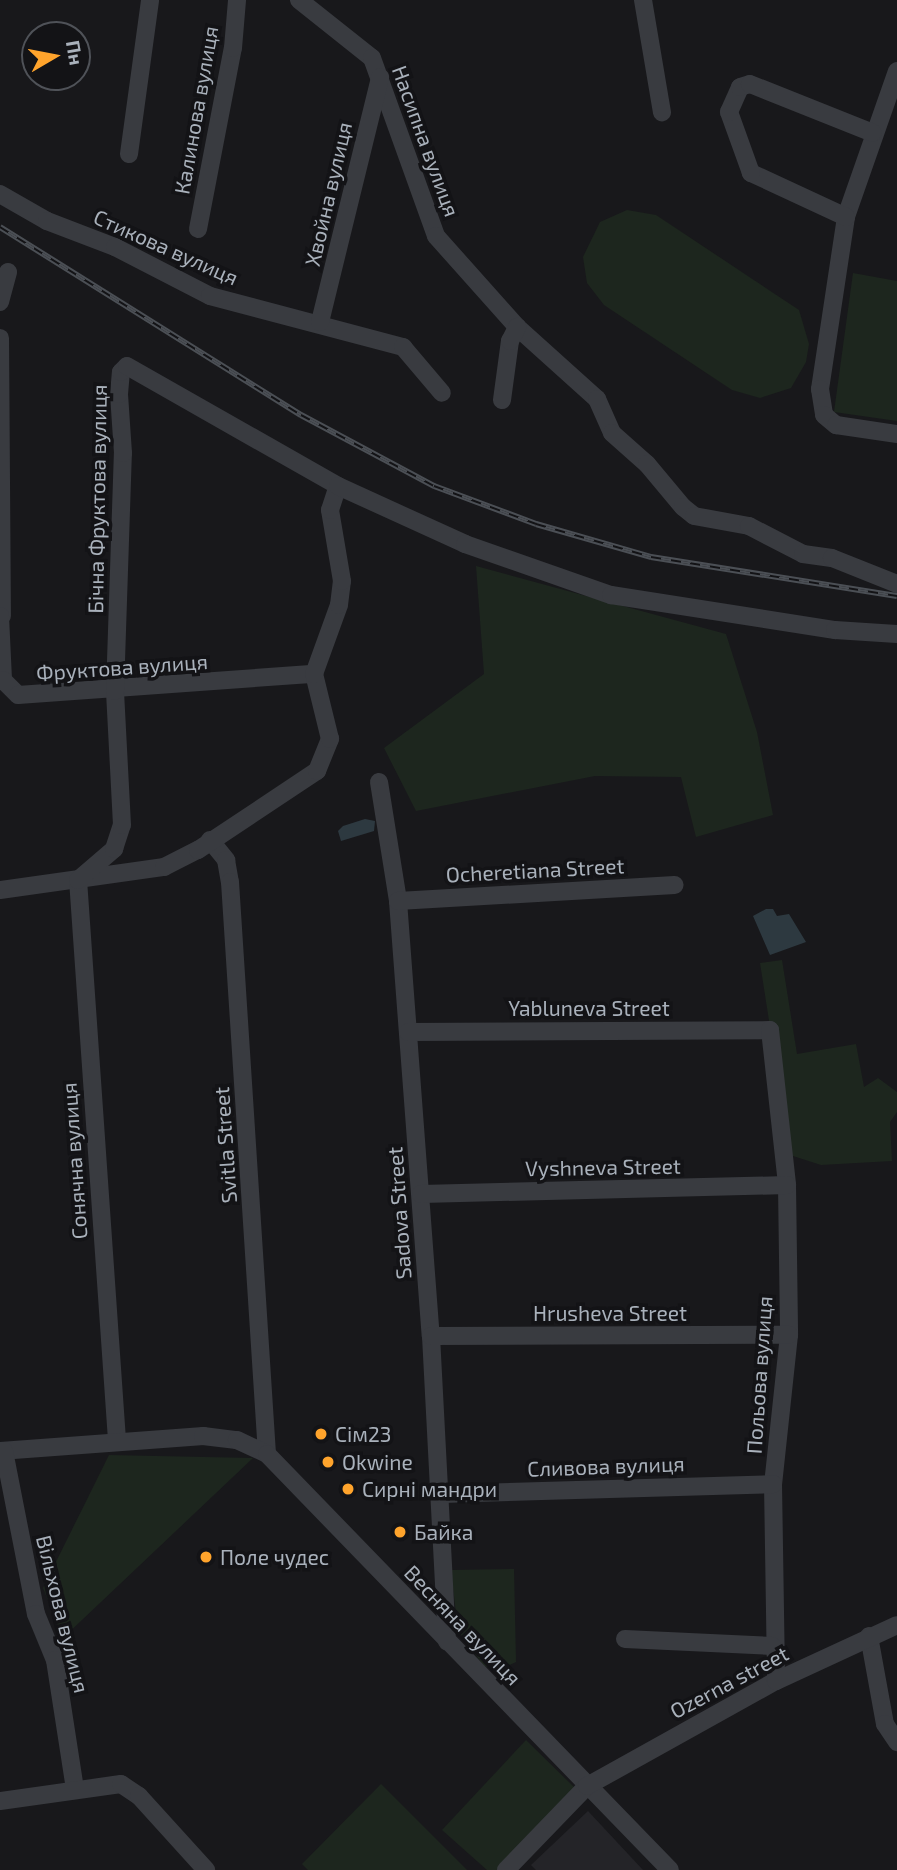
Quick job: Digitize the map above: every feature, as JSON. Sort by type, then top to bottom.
[{"type":"street","points":[[129,154],[150,0]]},
{"type":"street","name":"Калинова вулиця","points":[[198,229],[233,48],[237,0]]},
{"type":"street","name":"Насипна вулиця","points":[[299,0],[372,58],[436,236],[517,327],[597,399],[612,432],[694,516],[749,526],[803,554],[832,558],[897,584]]},
{"type":"street","points":[[643,0],[662,112]]},
{"type":"street","points":[[897,71],[873,133],[846,217],[820,406],[836,425],[897,434]]},
{"type":"street","name":"Хвойна вулиця","points":[[320,322],[380,76]]},
{"type":"street","points":[[846,217],[751,173],[729,112],[740,87],[750,85],[873,133]]},
{"type":"street","name":"Стикова вулиця","points":[[0,194],[47,221],[115,247],[210,296],[271,314],[320,322],[403,347],[442,393]]},
{"type":"street","points":[[0,302],[8,272]]},
{"type":"street","points":[[502,400],[510,341],[517,327]]},
{"type":"street","name":"Фруктова вулиця","points":[[0,338],[1,616],[3,680],[8,690],[36,696],[314,674]]},
{"type":"street","name":"Бічна Фруктова вулиця","points":[[78,880],[114,849],[122,825],[115,691],[123,453],[119,394],[121,372],[127,366],[338,486]]},
{"type":"street","points":[[0,890],[164,866],[210,840],[322,763],[330,739],[314,674],[339,605],[342,582],[330,510],[338,486],[465,544],[611,595],[835,630],[897,634]]},
{"type":"street","name":"Sadova Street","points":[[379,782],[398,901],[431,1336],[447,1642]]},
{"type":"street","name":"Svitla Street","points":[[210,840],[226,860],[230,882],[267,1454]]},
{"type":"street","name":"Сонячна вулиця","points":[[78,880],[117,1440]]},
{"type":"street","name":"Ocheretiana Street","points":[[398,901],[675,885]]},
{"type":"street","name":"Yabluneva Street","points":[[408,1032],[771,1030]]},
{"type":"street","name":"Польова вулиця","points":[[771,1030],[787,1185],[789,1335],[773,1484],[772,1646],[776,1681]]},
{"type":"street","name":"Vyshneva Street","points":[[421,1194],[787,1185]]},
{"type":"street","name":"Hrusheva Street","points":[[431,1336],[789,1335]]},
{"type":"street","name":"Весняна вулиця","points":[[2,1451],[117,1440],[214,1437],[237,1440],[267,1454],[670,1870]]},
{"type":"street","name":"Вільхова вулиця","points":[[2,1451],[36,1614],[55,1660],[75,1789]]},
{"type":"street","name":"Сливова вулиця","points":[[441,1494],[773,1484]]},
{"type":"street","name":"Ozerna street","points":[[506,1870],[587,1786],[776,1681],[897,1625]]},
{"type":"street","points":[[869,1636],[885,1724],[897,1742]]},
{"type":"street","points":[[625,1639],[772,1646]]},
{"type":"street","points":[[0,1801],[121,1784],[131,1788],[206,1870]]},
{"type":"shaded area","points":[[627,210],[656,215],[799,310],[809,344],[806,362],[791,388],[760,398],[732,390],[604,305],[587,283],[583,257],[600,222]]},
{"type":"shaded area","points":[[853,273],[897,281],[897,421],[834,412]]},
{"type":"shaded area","points":[[476,566],[726,634],[757,732],[773,815],[696,837],[681,777],[595,776],[416,811],[384,748],[484,674]]},
{"type":"shaded area","points":[[365,819],[375,821],[374,831],[341,841],[338,831],[343,826]]},
{"type":"shaded area","points":[[766,909],[773,909],[777,916],[789,914],[806,942],[770,955],[753,916]]},
{"type":"shaded area","points":[[782,960],[797,1054],[856,1044],[864,1087],[878,1078],[897,1092],[897,1112],[890,1122],[892,1161],[821,1165],[790,1155],[760,963]]},
{"type":"shaded area","points":[[109,1455],[253,1458],[63,1638],[43,1588]]},
{"type":"shaded area","points":[[514,1569],[516,1662],[499,1670],[484,1666],[458,1631],[451,1570]]},
{"type":"shaded area","points":[[526,1740],[577,1790],[506,1870],[487,1870],[442,1830]]},
{"type":"shaded area","points":[[381,1784],[467,1870],[308,1870],[302,1864]]},
{"type":"shaded area","points":[[588,1811],[643,1870],[536,1870],[531,1865]]},
{"type":"railway","points":[[0,227],[301,415],[434,486],[536,524],[651,557],[897,596]]},
{"type":"place","name":"Сім23","points":[[321,1434]]},
{"type":"place","name":"Okwine","points":[[328,1462]]},
{"type":"place","name":"Сирні мандри","points":[[348,1489]]},
{"type":"place","name":"Байка","points":[[400,1532]]},
{"type":"place","name":"Поле чудес","points":[[206,1557]]}]
